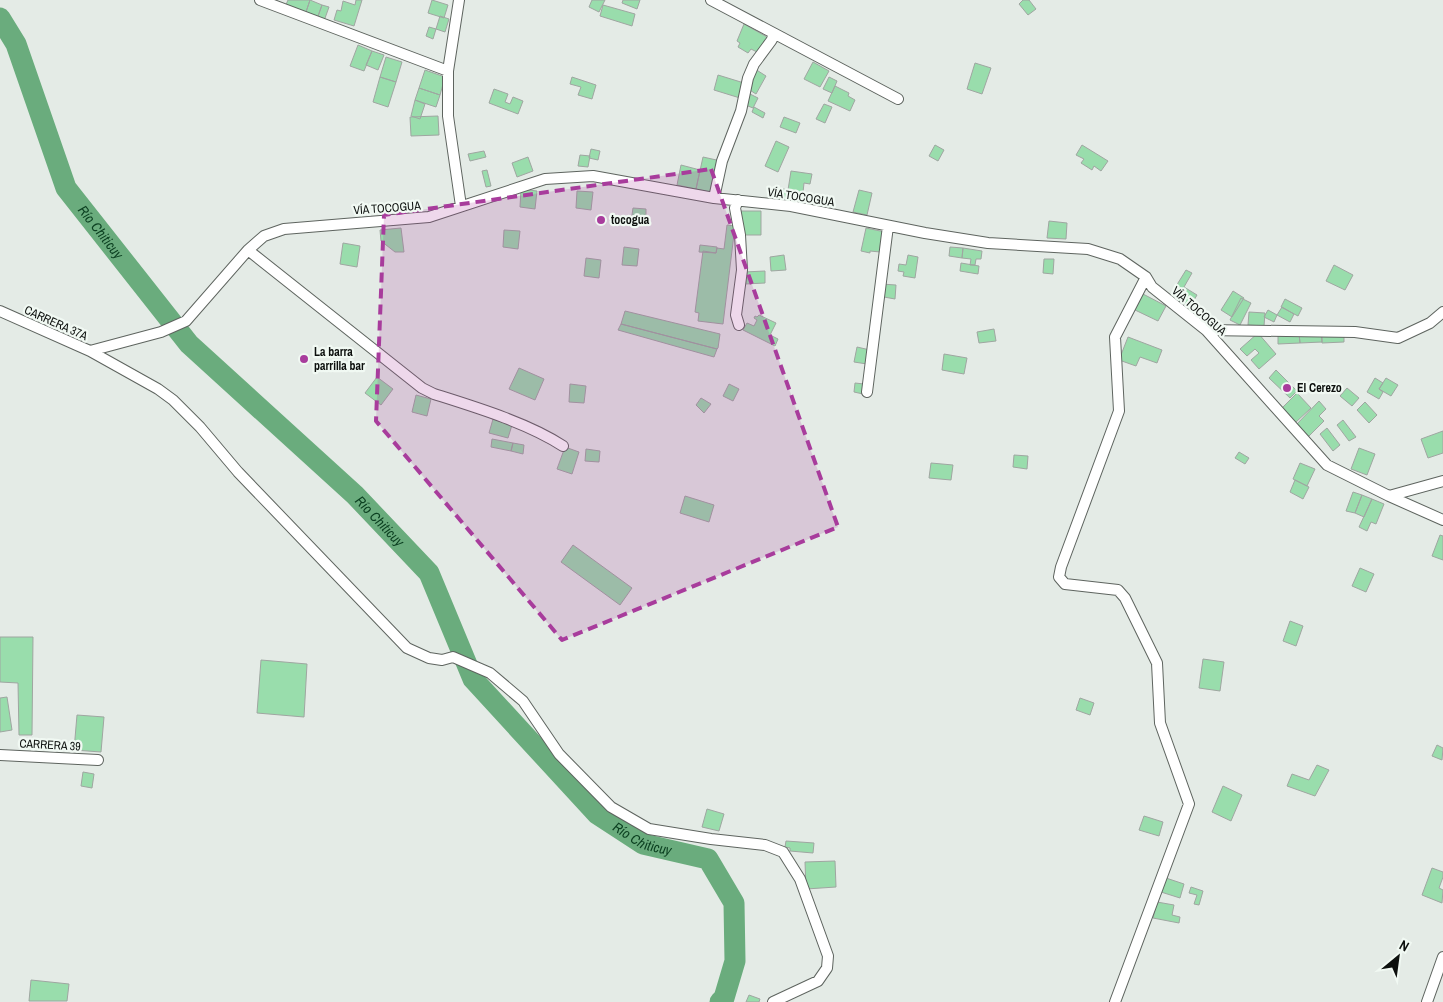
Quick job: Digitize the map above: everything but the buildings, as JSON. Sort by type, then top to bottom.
[{"type":"street","points":[[260,0],[448,71]]},
{"type":"street","points":[[459,0],[448,71],[448,116],[461,206]]},
{"type":"street","points":[[711,0],[898,98]]},
{"type":"street","points":[[714,198],[722,161],[741,111],[748,78],[754,64],[775,34]]},
{"type":"street","name":"VÍA TOCOGUA","points":[[161,332],[186,320],[248,250],[264,236],[284,228],[429,217],[545,179],[593,176],[714,198],[791,206],[888,226],[988,243],[1088,249],[1120,259],[1146,277],[1152,287],[1206,330],[1327,465],[1443,520]]},
{"type":"street","points":[[738,200],[736,208],[742,270],[736,315],[739,325]]},
{"type":"street","points":[[867,392],[888,226]]},
{"type":"street","points":[[248,250],[422,388],[525,426],[553,439],[563,446]]},
{"type":"street","points":[[1115,1002],[1188,804],[1160,723],[1157,663],[1126,598],[1118,590],[1065,584],[1059,577],[1061,567],[1119,411],[1115,338],[1146,277]]},
{"type":"street","name":"CARRERA 37A","points":[[0,311],[90,351],[161,332]]},
{"type":"street","points":[[1206,330],[1355,332],[1398,338],[1430,323],[1443,312]]},
{"type":"street","points":[[90,351],[158,389],[173,400],[200,427],[238,472],[408,648],[429,658],[442,660],[453,657],[478,667],[490,673],[523,701],[559,754],[611,807],[649,829],[710,839],[765,845],[783,852],[800,878],[828,956],[827,968],[818,981],[773,1002]]},
{"type":"street","points":[[1389,496],[1443,481]]},
{"type":"street","name":"CARRERA 39","points":[[0,755],[98,760]]},
{"type":"street","points":[[1427,1002],[1443,957]]},
{"type":"highlighted area","points":[[711,169],[838,527],[562,640],[376,421],[384,215]]},
{"type":"waterway","name":"Río Chiticuy","points":[[0,18],[16,44],[66,188],[189,344],[355,495],[429,573],[473,679],[597,814],[643,844],[708,859],[734,903],[735,961],[724,998],[720,1002]]},
{"type":"place","name":"tocogua","points":[[601,220]]},
{"type":"place","name":"La barra parrilla bar","points":[[304,359]]},
{"type":"place","name":"El Cerezo","points":[[1287,388]]}]
